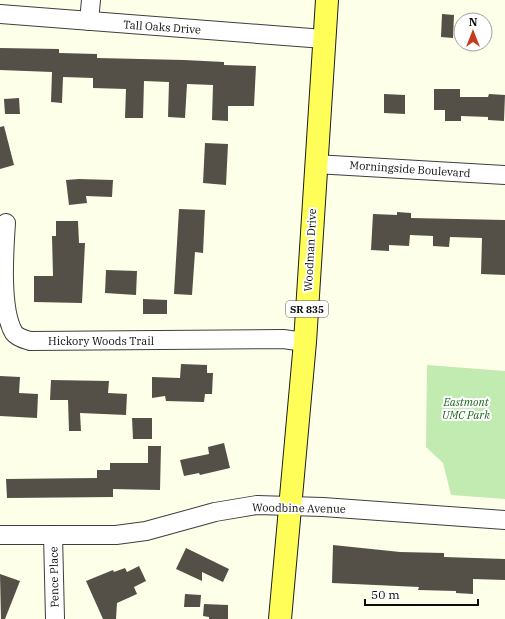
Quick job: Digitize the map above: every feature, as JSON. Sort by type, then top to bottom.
[{"type":"main road","name":"Woodman Drive","points":[[280,619],[305,342],[315,164],[327,0]]},
{"type":"street","points":[[89,21],[91,0]]},
{"type":"street","name":"Tall Oaks Drive","points":[[0,14],[324,39]]},
{"type":"street","name":"Morningside Boulevard","points":[[315,164],[505,175]]},
{"type":"street","name":"Hickory Woods Trail","points":[[6,223],[1,291],[2,308],[6,321],[13,333],[21,338],[30,341],[283,339],[305,342]]},
{"type":"street","name":"Woodbine Avenue","points":[[0,536],[116,535],[146,531],[215,512],[257,505],[323,507],[505,520]]},
{"type":"street","name":"Pence Place","points":[[53,535],[55,619]]},
{"type":"green space","name":"Eastmont UMC Park","points":[[427,365],[505,371],[505,499],[451,495],[443,463],[426,447]]},
{"type":"building","points":[[442,14],[453,15],[453,38],[441,37]]},
{"type":"building","points":[[0,48],[59,49],[59,53],[97,54],[97,58],[224,62],[224,65],[256,66],[254,106],[228,106],[228,121],[212,120],[213,85],[187,84],[185,118],[168,117],[169,82],[144,81],[143,118],[125,118],[126,89],[93,88],[93,78],[63,77],[62,103],[51,102],[52,72],[0,70]]},
{"type":"building","points":[[434,89],[460,89],[460,97],[488,97],[489,94],[505,95],[504,121],[488,120],[488,117],[461,116],[461,121],[445,121],[445,110],[434,110]]},
{"type":"building","points":[[384,94],[405,95],[405,114],[384,113]]},
{"type":"building","points":[[19,98],[20,114],[5,114],[4,99]]},
{"type":"building","points":[[4,126],[14,165],[0,169],[0,127]]},
{"type":"building","points":[[205,143],[228,144],[226,185],[203,183]]},
{"type":"building","points":[[66,180],[113,180],[112,197],[86,196],[87,203],[69,205]]},
{"type":"building","points":[[179,209],[205,210],[203,253],[195,252],[192,295],[174,294]]},
{"type":"building","points":[[397,212],[411,213],[411,218],[505,220],[505,275],[481,274],[482,238],[450,237],[449,247],[433,246],[433,236],[410,235],[409,246],[389,245],[389,251],[371,250],[373,214],[397,215]]},
{"type":"building","points":[[56,221],[78,221],[79,243],[85,243],[82,303],[34,302],[34,276],[53,276],[52,236],[56,236]]},
{"type":"building","points":[[106,270],[137,271],[136,295],[105,293]]},
{"type":"building","points":[[143,299],[167,300],[167,314],[143,314]]},
{"type":"building","points":[[181,364],[207,365],[207,373],[213,373],[212,394],[205,394],[204,402],[166,401],[165,396],[152,398],[152,377],[180,378]]},
{"type":"building","points":[[0,376],[20,377],[19,393],[38,394],[37,418],[0,416]]},
{"type":"building","points":[[51,380],[109,381],[108,393],[127,394],[126,415],[80,413],[81,431],[69,431],[68,400],[50,400]]},
{"type":"building","points":[[132,418],[152,418],[152,439],[133,439]]},
{"type":"building","points":[[224,443],[230,468],[200,475],[199,473],[184,476],[180,460],[209,454],[208,447]]},
{"type":"building","points":[[148,446],[161,446],[160,490],[113,489],[113,497],[7,498],[6,479],[97,478],[97,470],[110,470],[110,463],[148,463]]},
{"type":"building","points":[[333,545],[400,552],[444,553],[444,557],[505,559],[505,580],[473,579],[473,594],[456,593],[456,591],[418,590],[419,587],[332,583]]},
{"type":"building","points":[[186,548],[229,569],[223,582],[202,572],[202,581],[176,569]]},
{"type":"building","points":[[139,566],[146,581],[134,587],[137,594],[117,603],[116,619],[103,619],[86,581],[113,570],[114,572],[125,568],[127,572]]},
{"type":"building","points":[[0,574],[20,581],[5,619],[1,619]]},
{"type":"building","points":[[185,594],[201,595],[200,607],[184,607]]},
{"type":"building","points":[[204,604],[228,605],[228,619],[209,619],[209,617],[203,616]]}]
